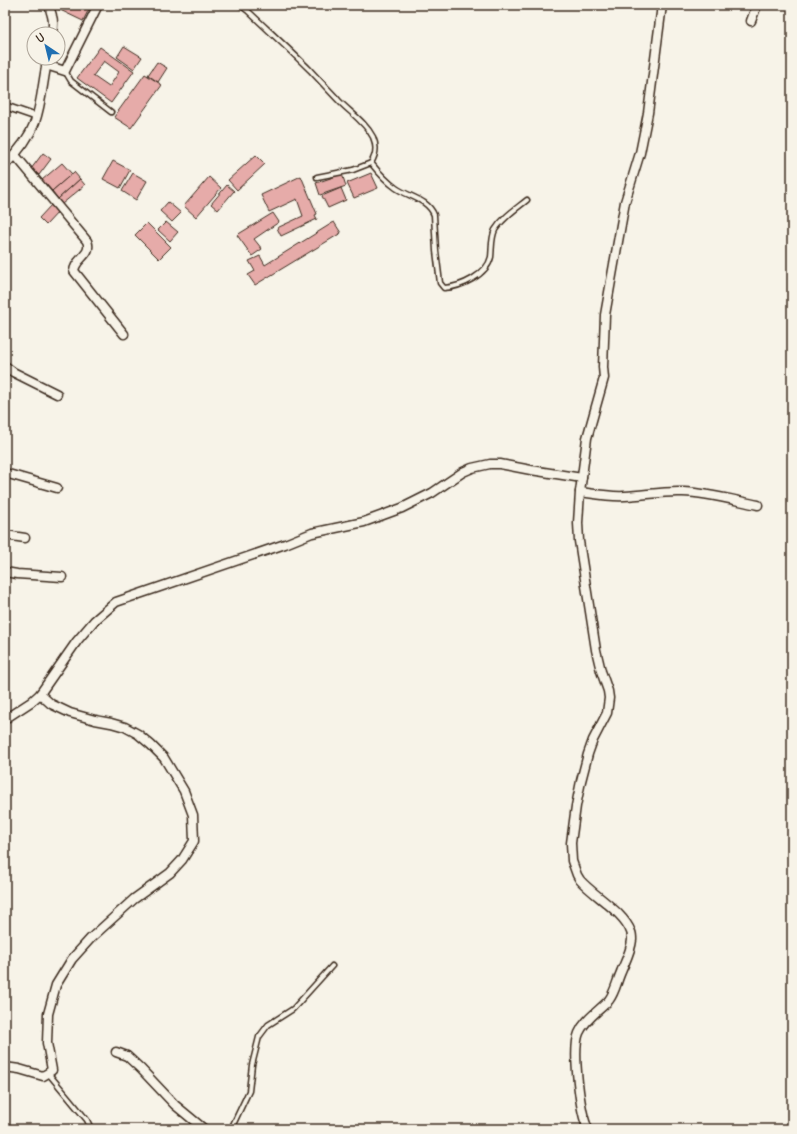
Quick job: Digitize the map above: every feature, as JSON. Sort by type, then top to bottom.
[{"type":"street","points":[[50,5],[49,8],[54,26]]},
{"type":"street","points":[[56,66],[65,71],[98,5]]},
{"type":"street","points":[[588,1129],[581,1107],[576,1056],[578,1035],[587,1020],[604,1005],[612,994],[628,954],[632,942],[632,935],[627,924],[614,910],[580,880],[577,876],[572,861],[571,843],[581,781],[588,754],[606,713],[610,698],[596,650],[579,542],[578,522],[580,492],[587,438],[604,378],[605,315],[625,202],[640,153],[648,113],[662,5]]},
{"type":"street","points":[[751,21],[757,5]]},
{"type":"street","points":[[5,165],[15,155],[35,123],[46,66]]},
{"type":"street","points":[[5,106],[36,117]]},
{"type":"street","points":[[15,155],[87,241],[89,246],[88,251],[75,266],[74,271],[124,334]]},
{"type":"street","points":[[5,366],[13,372],[57,394]]},
{"type":"street","points":[[5,719],[31,702],[40,694],[77,641],[94,622],[116,602],[285,544],[312,533],[364,522],[390,513],[432,494],[453,478],[472,468],[490,464],[500,464],[582,478]]},
{"type":"street","points":[[5,473],[57,488]]},
{"type":"street","points":[[580,492],[604,496],[682,492],[705,494],[758,505]]},
{"type":"street","points":[[5,535],[25,538]]},
{"type":"street","points":[[5,572],[62,576]]},
{"type":"street","points":[[5,1066],[43,1076],[52,1070],[47,1043],[48,1014],[56,985],[72,959],[91,938],[134,899],[170,873],[182,860],[194,841],[193,815],[184,791],[164,758],[151,745],[138,734],[125,727],[111,722],[95,720],[70,713],[51,704],[40,694]]},
{"type":"street","points":[[116,1052],[127,1056],[175,1105],[204,1129]]},
{"type":"lane","points":[[240,5],[253,15],[310,70],[368,129],[373,138],[376,145],[375,155],[371,163],[352,170],[318,177]]},
{"type":"lane","points":[[65,71],[71,81],[111,112]]},
{"type":"lane","points":[[371,163],[382,176],[398,189],[428,205],[432,210],[434,215],[435,246],[440,283],[444,288],[456,286],[484,271],[490,262],[493,236],[501,221],[527,200]]},
{"type":"lane","points":[[231,1129],[249,1091],[252,1065],[259,1037],[268,1025],[293,1009],[332,966]]},
{"type":"lane","points":[[48,1073],[87,1120],[91,1129]]},
{"type":"building","points":[[58,5],[91,5],[83,21],[56,8]]},
{"type":"building","points":[[124,46],[142,57],[134,69],[117,57]]},
{"type":"building","points":[[100,47],[134,71],[111,103],[77,78]],"holes":[[[104,61],[119,72],[109,87],[93,76]]]},
{"type":"building","points":[[157,62],[167,68],[158,82],[148,75]]},
{"type":"building","points":[[145,74],[162,85],[131,128],[114,117]]},
{"type":"building","points":[[43,153],[51,159],[39,175],[31,169]]},
{"type":"building","points":[[256,155],[265,164],[237,190],[228,180]]},
{"type":"building","points":[[113,161],[130,170],[120,188],[103,179]]},
{"type":"building","points":[[62,163],[72,174],[52,191],[42,180]]},
{"type":"building","points":[[74,172],[80,179],[58,199],[52,191]]},
{"type":"building","points":[[133,173],[147,181],[136,200],[122,191]]},
{"type":"building","points":[[371,173],[378,188],[354,198],[347,183]]},
{"type":"building","points":[[342,174],[346,186],[320,195],[316,183]]},
{"type":"building","points":[[301,176],[317,214],[315,215],[317,219],[281,236],[277,228],[303,216],[297,199],[269,212],[261,195]]},
{"type":"building","points":[[209,177],[221,188],[196,217],[184,206]]},
{"type":"building","points":[[80,179],[85,185],[62,204],[58,199]]},
{"type":"building","points":[[227,185],[234,191],[218,210],[211,204]]},
{"type":"building","points":[[341,188],[346,200],[328,208],[322,196]]},
{"type":"building","points":[[168,202],[181,213],[172,222],[160,211]]},
{"type":"building","points":[[52,204],[59,211],[46,225],[39,218]]},
{"type":"building","points":[[273,213],[279,222],[254,239],[262,249],[252,256],[237,235]]},
{"type":"building","points":[[166,222],[178,232],[170,241],[158,230]]},
{"type":"building","points":[[334,222],[341,233],[255,285],[248,275],[255,271],[249,261],[260,256],[265,265]]},
{"type":"building","points":[[147,223],[171,247],[159,259],[135,235]]}]
